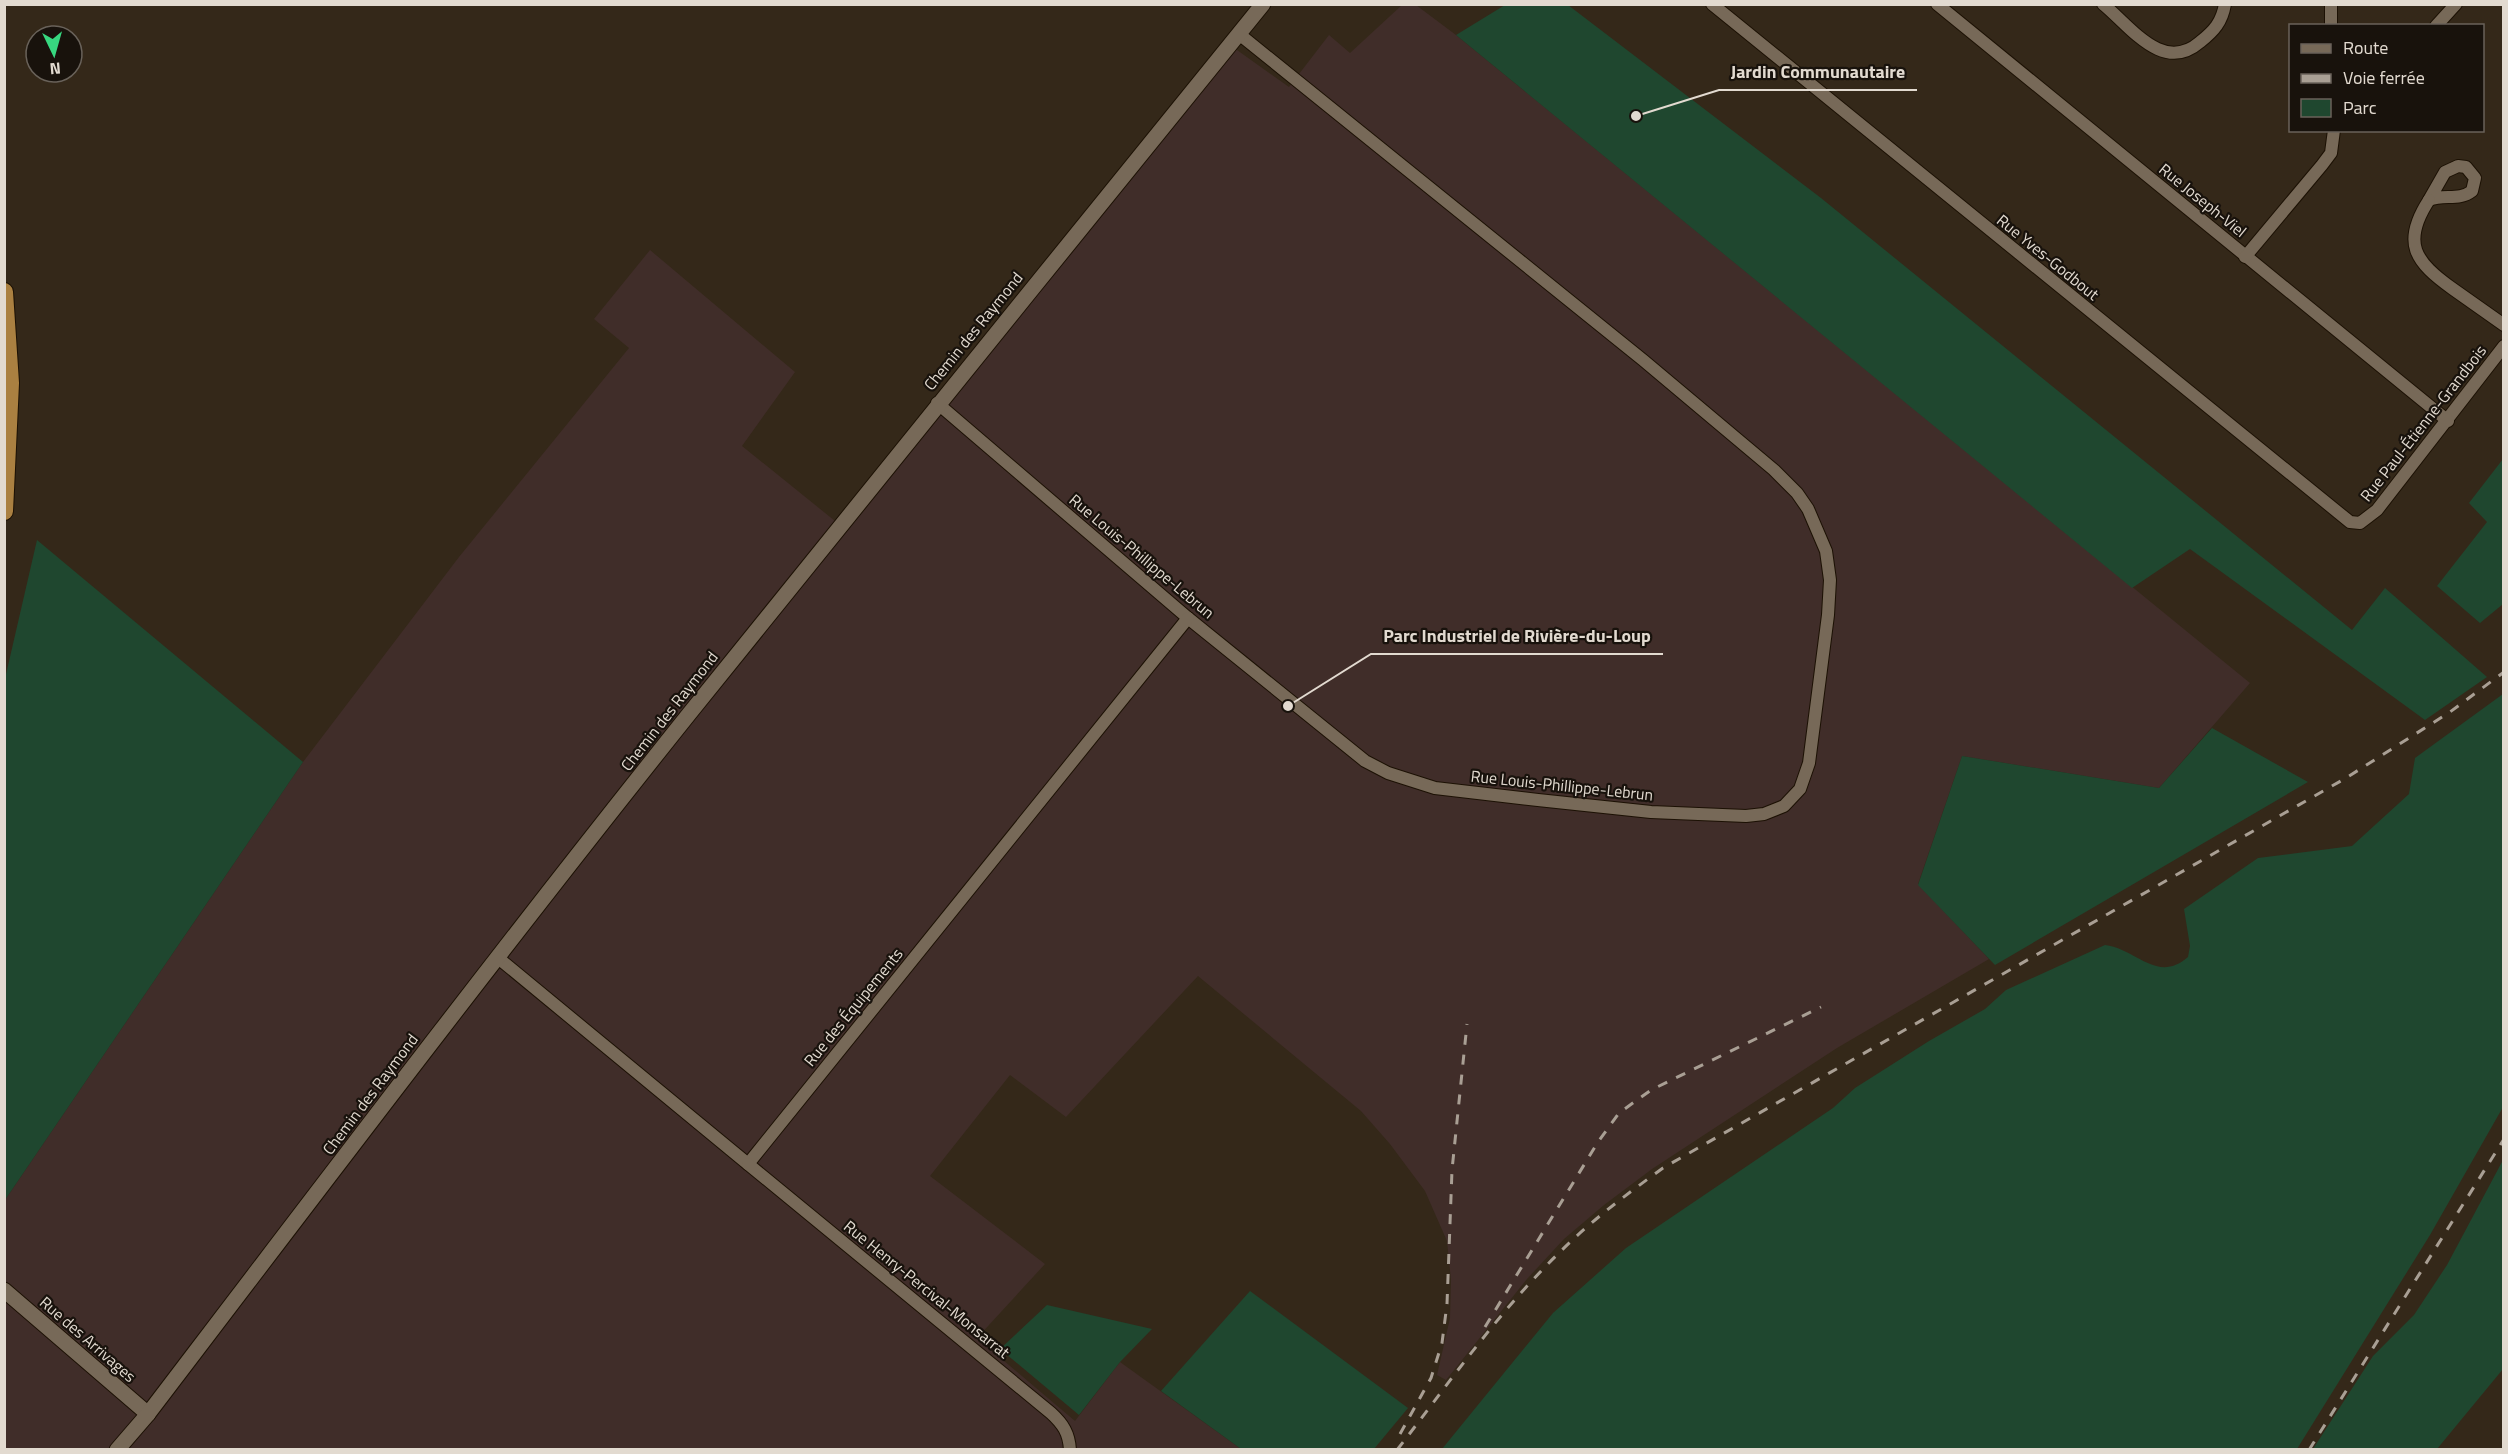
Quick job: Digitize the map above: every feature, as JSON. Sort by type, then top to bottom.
[{"type":"highway","points":[[4,292],[10,383],[4,511]]},
{"type":"street","name":"Chemin des Raymond","points":[[117,1449],[148,1414],[497,957],[938,403],[1263,4]]},
{"type":"street","name":"Rue Yves-Godbout","points":[[1712,4],[2342,517],[2360,523],[2368,519]]},
{"type":"street","name":"Rue Joseph-Viel","points":[[1936,4],[2448,421]]},
{"type":"street","points":[[2110,7],[2151,46],[2161,52],[2172,54],[2185,52],[2214,31],[2223,16],[2225,4]]},
{"type":"street","points":[[2331,4],[2331,24]]},
{"type":"street","points":[[2438,24],[2456,4]]},
{"type":"street","name":"Rue Louis-Phillippe-Lebrun","points":[[938,403],[1188,618],[1365,761],[1409,781],[1435,788],[1651,812],[1746,816],[1764,814],[1784,806],[1800,789],[1809,763],[1828,615],[1830,580],[1826,551],[1819,529],[1797,493],[1774,470],[1643,360],[1239,34]]},
{"type":"street","points":[[2246,257],[2331,153],[2334,132]]},
{"type":"street","points":[[2429,200],[2415,225],[2414,238],[2419,259],[2442,280],[2504,325]]},
{"type":"street","name":"Rue Paul-Étienne-Grandbois","points":[[2368,519],[2448,421],[2504,346]]},
{"type":"street","name":"Rue des Équipements","points":[[748,1164],[1188,618]]},
{"type":"street","points":[[497,957],[748,1164]]},
{"type":"street","name":"Rue Henry-Percival-Monsarrat","points":[[748,1164],[1051,1413],[1062,1424],[1069,1436],[1070,1449]]},
{"type":"street","name":"Rue des Arrivages","points":[[4,1290],[148,1414]]},
{"type":"shaded area","points":[[1402,5],[1416,5],[1456,35],[2250,683],[2159,788],[1962,756],[1918,884],[1989,959],[1837,1048],[1652,1169],[1604,1205],[1564,1239],[1527,1279],[1446,1380],[1437,1375],[1450,1318],[1451,1280],[1447,1241],[1425,1191],[1390,1144],[1361,1111],[1198,976],[1066,1117],[1010,1075],[930,1176],[1045,1264],[977,1338],[1075,1421],[1120,1362],[1241,1449],[5,1450],[5,1200],[303,762],[459,557],[629,348],[594,319],[650,250],[795,372],[742,446],[840,525],[1230,45],[1289,87],[1329,35],[1350,53]]},
{"type":"green space","points":[[1505,5],[1568,5],[1821,198],[2352,630],[2385,588],[2487,677],[2425,720],[2190,549],[2132,588],[1456,35]]},
{"type":"green space","points":[[2503,459],[2503,604],[2480,623],[2437,586],[2487,522],[2469,503]]},
{"type":"green space","points":[[37,540],[303,762],[5,1200],[4,683]]},
{"type":"green space","points":[[2503,694],[2503,1107],[2430,1235],[2297,1449],[1442,1449],[1553,1313],[1626,1248],[1833,1108],[1855,1088],[1985,1009],[2006,990],[2105,945],[2157,966],[2166,967],[2177,964],[2188,957],[2190,946],[2184,909],[2258,858],[2352,846],[2409,794],[2415,758]]},
{"type":"green space","points":[[2212,728],[2308,782],[1995,965],[1918,885],[1962,756],[2159,788]]},
{"type":"green space","points":[[2503,1160],[2503,1369],[2437,1449],[2313,1449],[2373,1356],[2414,1315],[2447,1265]]},
{"type":"green space","points":[[1250,1291],[1408,1408],[1374,1449],[1241,1449],[1161,1391]]},
{"type":"green space","points":[[1047,1305],[1152,1329],[1120,1362],[1079,1415],[1000,1349]]},
{"type":"railway","points":[[1397,1450],[1516,1298],[1572,1240],[1663,1168],[2346,778],[2450,712],[2504,672]]},
{"type":"railway","points":[[1485,1327],[1598,1142],[1619,1113],[1651,1090],[1821,1007]]},
{"type":"railway","points":[[1400,1434],[1431,1378],[1442,1343],[1447,1304],[1452,1170],[1467,1024]]},
{"type":"railway","points":[[2309,1450],[2504,1139]]},
{"type":"place","name":"Jardin Communautaire","points":[[1636,116]]},
{"type":"place","name":"Parc Industriel de Rivière-du-Loup","points":[[1288,706]]}]
